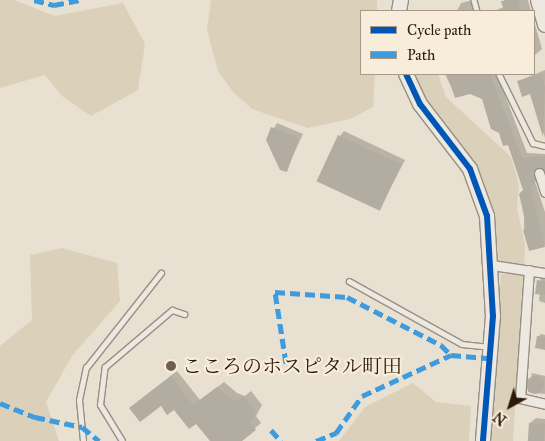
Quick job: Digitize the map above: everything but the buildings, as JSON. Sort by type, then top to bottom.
[{"type":"street","points":[[538,0],[545,25]]},
{"type":"street","points":[[406,75],[420,104],[475,179],[486,211],[492,265],[490,347],[483,441]]},
{"type":"street","points":[[539,173],[544,188]]},
{"type":"street","points":[[492,265],[545,273]]},
{"type":"street","points":[[529,270],[520,398],[545,404]]},
{"type":"lane","points":[[499,75],[533,143],[545,146]]},
{"type":"lane","points":[[83,441],[79,400],[86,368],[161,273]]},
{"type":"lane","points":[[349,281],[462,344],[490,347]]},
{"type":"lane","points":[[122,441],[100,405],[105,367],[172,310],[184,314]]},
{"type":"shaded area","points":[[0,0],[14,0],[55,16],[123,3],[145,44],[138,90],[91,116],[62,96],[45,75],[0,88]]},
{"type":"shaded area","points":[[211,0],[377,0],[377,10],[360,10],[360,75],[375,75],[373,107],[350,119],[308,128],[252,109],[234,93],[218,71],[207,30]]},
{"type":"shaded area","points":[[413,75],[438,75],[446,97],[511,157],[519,185],[517,208],[525,245],[524,265],[499,263],[494,214],[480,174],[428,105]]},
{"type":"shaded area","points":[[62,248],[117,263],[120,301],[72,356],[46,402],[59,441],[0,441],[0,346],[32,320],[30,255]]},
{"type":"shaded area","points":[[501,274],[521,274],[523,278],[513,441],[487,441]]},
{"type":"shaded area","points":[[413,383],[436,402],[471,406],[469,441],[339,441],[365,407]]},
{"type":"marked path","points":[[34,0],[54,5],[80,0]]},
{"type":"marked path","points":[[286,363],[275,292],[347,297],[441,345],[451,355]]},
{"type":"marked path","points":[[316,441],[336,433],[362,396],[451,355],[489,358]]},
{"type":"marked path","points":[[0,403],[35,417],[82,427],[99,441]]},
{"type":"marked path","points":[[271,430],[281,441]]},
{"type":"cycle path","points":[[406,75],[420,104],[470,169],[487,216],[493,316],[483,441]]},
{"type":"place","name":"こころのホスピタル町田","points":[[171,366]]}]
